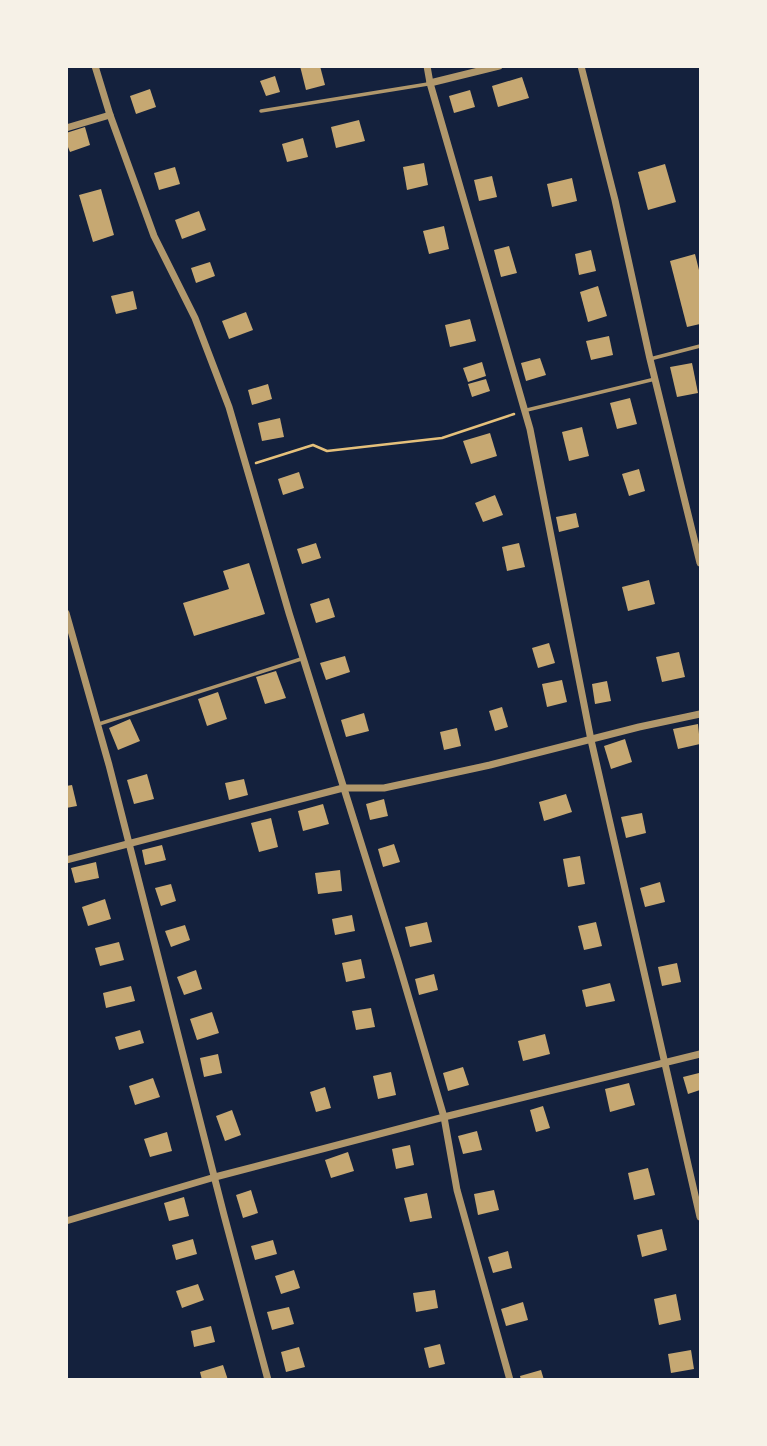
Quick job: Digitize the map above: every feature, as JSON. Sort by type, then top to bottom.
[{"type":"street","points":[[95,66],[154,236],[200,331],[229,407],[444,1117],[457,1190],[510,1380]]},
{"type":"street","points":[[427,66],[530,429],[591,740],[701,1217]]},
{"type":"street","points":[[430,83],[499,66]]},
{"type":"street","points":[[581,66],[701,563]]},
{"type":"street","points":[[66,128],[110,115]]},
{"type":"street","points":[[66,613],[268,1380]]},
{"type":"street","points":[[66,860],[343,788],[384,788],[701,714]]},
{"type":"street","points":[[66,1221],[215,1177],[701,1054]]},
{"type":"lane","points":[[261,111],[430,83]]},
{"type":"lane","points":[[650,359],[701,346]]},
{"type":"lane","points":[[525,410],[655,379]]},
{"type":"lane","points":[[97,724],[303,658]]},
{"type":"path","points":[[246,466],[313,445],[327,451],[442,438],[525,410]]},
{"type":"building","points":[[300,66],[320,66],[325,85],[306,90]]},
{"type":"building","points":[[275,76],[280,92],[266,96],[260,81]]},
{"type":"building","points":[[522,77],[529,98],[498,107],[492,86]]},
{"type":"building","points":[[150,89],[156,107],[136,114],[130,96]]},
{"type":"building","points":[[470,90],[475,107],[454,113],[449,96]]},
{"type":"building","points":[[359,120],[365,141],[336,148],[331,127]]},
{"type":"building","points":[[85,127],[90,145],[70,152],[66,133]]},
{"type":"building","points":[[303,138],[308,157],[287,162],[282,144]]},
{"type":"building","points":[[424,163],[428,185],[407,190],[403,167]]},
{"type":"building","points":[[665,164],[676,202],[648,210],[638,172]]},
{"type":"building","points":[[175,167],[180,184],[159,190],[154,173]]},
{"type":"building","points":[[492,176],[497,197],[479,201],[474,180]]},
{"type":"building","points":[[572,178],[577,201],[552,207],[547,184]]},
{"type":"building","points":[[101,189],[114,235],[93,242],[79,195]]},
{"type":"building","points":[[199,211],[206,230],[182,239],[175,220]]},
{"type":"building","points":[[444,226],[449,249],[429,254],[423,231]]},
{"type":"building","points":[[509,246],[517,273],[501,277],[494,250]]},
{"type":"building","points":[[591,250],[596,271],[579,275],[575,254]]},
{"type":"building","points":[[695,254],[700,274],[700,324],[687,327],[670,261]]},
{"type":"building","points":[[210,262],[215,276],[196,283],[191,268]]},
{"type":"building","points":[[598,286],[607,316],[588,322],[580,292]]},
{"type":"building","points":[[133,291],[137,309],[116,314],[111,296]]},
{"type":"building","points":[[246,312],[253,330],[229,339],[222,321]]},
{"type":"building","points":[[470,319],[476,341],[450,347],[445,325]]},
{"type":"building","points":[[609,336],[613,355],[591,360],[586,341]]},
{"type":"building","points":[[540,358],[546,375],[526,381],[521,363]]},
{"type":"building","points":[[482,362],[486,376],[468,382],[463,368]]},
{"type":"building","points":[[692,363],[698,393],[677,397],[670,367]]},
{"type":"building","points":[[486,379],[490,391],[472,397],[468,384]]},
{"type":"building","points":[[268,384],[272,399],[252,405],[248,390]]},
{"type":"building","points":[[630,398],[637,424],[617,429],[610,403]]},
{"type":"building","points":[[280,418],[284,437],[262,441],[258,423]]},
{"type":"building","points":[[582,427],[589,456],[569,461],[562,432]]},
{"type":"building","points":[[490,433],[497,456],[471,464],[463,441]]},
{"type":"building","points":[[639,469],[645,491],[629,496],[622,474]]},
{"type":"building","points":[[299,472],[304,488],[283,495],[278,479]]},
{"type":"building","points":[[495,495],[503,515],[483,522],[475,503]]},
{"type":"building","points":[[576,513],[579,527],[559,532],[556,517]]},
{"type":"building","points":[[316,543],[321,558],[302,564],[297,549]]},
{"type":"building","points":[[519,543],[525,567],[507,571],[502,547]]},
{"type":"building","points":[[249,563],[265,614],[194,636],[183,603],[229,589],[223,571]]},
{"type":"building","points":[[649,580],[655,604],[628,611],[622,587]]},
{"type":"building","points":[[329,598],[335,617],[316,623],[310,604]]},
{"type":"building","points":[[549,643],[555,663],[538,668],[532,648]]},
{"type":"building","points":[[679,652],[685,677],[662,682],[656,657]]},
{"type":"building","points":[[345,656],[350,672],[326,680],[320,663]]},
{"type":"building","points":[[276,671],[286,698],[265,704],[256,677]]},
{"type":"building","points":[[562,680],[567,702],[547,707],[542,684]]},
{"type":"building","points":[[607,681],[611,701],[595,704],[592,684]]},
{"type":"building","points":[[218,692],[227,719],[207,726],[198,699]]},
{"type":"building","points":[[502,707],[508,727],[495,731],[489,711]]},
{"type":"building","points":[[364,713],[369,731],[346,737],[341,720]]},
{"type":"building","points":[[130,719],[140,741],[118,750],[109,728]]},
{"type":"building","points":[[698,724],[700,744],[678,749],[673,729]]},
{"type":"building","points":[[457,728],[461,746],[444,750],[440,732]]},
{"type":"building","points":[[625,739],[632,762],[611,769],[604,746]]},
{"type":"building","points":[[147,774],[154,799],[134,804],[127,780]]},
{"type":"building","points":[[244,779],[248,795],[229,800],[225,783]]},
{"type":"building","points":[[72,785],[77,806],[66,808],[66,786]]},
{"type":"building","points":[[566,794],[572,812],[544,821],[539,802]]},
{"type":"building","points":[[384,799],[388,816],[370,820],[366,804]]},
{"type":"building","points":[[323,804],[329,824],[303,831],[298,811]]},
{"type":"building","points":[[642,813],[646,833],[626,838],[621,817]]},
{"type":"building","points":[[271,818],[278,847],[259,852],[251,823]]},
{"type":"building","points":[[394,844],[400,862],[383,867],[378,849]]},
{"type":"building","points":[[162,845],[166,860],[145,865],[142,850]]},
{"type":"building","points":[[580,856],[585,884],[568,887],[563,859]]},
{"type":"building","points":[[96,862],[99,878],[75,883],[71,868]]},
{"type":"building","points":[[340,870],[342,891],[318,894],[315,873]]},
{"type":"building","points":[[660,882],[665,902],[645,907],[640,888]]},
{"type":"building","points":[[171,884],[176,901],[161,906],[155,888]]},
{"type":"building","points":[[105,899],[111,919],[88,926],[82,907]]},
{"type":"building","points":[[352,915],[355,931],[335,935],[332,919]]},
{"type":"building","points":[[427,922],[432,942],[410,947],[405,927]]},
{"type":"building","points":[[596,922],[602,946],[584,950],[578,926]]},
{"type":"building","points":[[185,925],[190,940],[171,947],[165,931]]},
{"type":"building","points":[[119,942],[124,960],[100,966],[95,948]]},
{"type":"building","points":[[361,959],[365,978],[346,982],[342,963]]},
{"type":"building","points":[[677,963],[681,982],[662,986],[658,967]]},
{"type":"building","points":[[196,970],[202,989],[184,995],[177,977]]},
{"type":"building","points":[[434,974],[438,990],[419,995],[415,979]]},
{"type":"building","points":[[610,983],[615,1001],[586,1007],[582,990]]},
{"type":"building","points":[[131,986],[135,1001],[106,1008],[103,993]]},
{"type":"building","points":[[371,1008],[375,1027],[356,1030],[352,1011]]},
{"type":"building","points":[[212,1012],[219,1033],[197,1040],[190,1019]]},
{"type":"building","points":[[140,1030],[144,1043],[119,1050],[115,1037]]},
{"type":"building","points":[[545,1034],[550,1054],[523,1061],[518,1041]]},
{"type":"building","points":[[218,1054],[222,1073],[204,1077],[200,1058]]},
{"type":"building","points":[[463,1067],[469,1085],[448,1091],[443,1073]]},
{"type":"building","points":[[391,1072],[396,1095],[378,1099],[373,1076]]},
{"type":"building","points":[[699,1073],[700,1090],[688,1094],[683,1077]]},
{"type":"building","points":[[153,1078],[160,1097],[135,1105],[129,1086]]},
{"type":"building","points":[[629,1083],[635,1105],[610,1112],[605,1089]]},
{"type":"building","points":[[325,1087],[331,1108],[316,1112],[310,1092]]},
{"type":"building","points":[[543,1106],[550,1128],[536,1132],[530,1110]]},
{"type":"building","points":[[232,1110],[241,1135],[225,1141],[216,1116]]},
{"type":"building","points":[[477,1131],[482,1150],[463,1154],[458,1136]]},
{"type":"building","points":[[167,1132],[172,1151],[150,1157],[144,1139]]},
{"type":"building","points":[[410,1145],[414,1165],[396,1169],[392,1149]]},
{"type":"building","points":[[348,1152],[354,1171],[331,1178],[325,1160]]},
{"type":"building","points":[[648,1168],[655,1195],[634,1200],[628,1173]]},
{"type":"building","points":[[251,1190],[258,1213],[243,1218],[236,1195]]},
{"type":"building","points":[[494,1190],[499,1210],[478,1215],[474,1194]]},
{"type":"building","points":[[427,1193],[432,1218],[410,1222],[404,1198]]},
{"type":"building","points":[[184,1197],[189,1216],[169,1221],[164,1203]]},
{"type":"building","points":[[662,1229],[667,1250],[642,1257],[637,1235]]},
{"type":"building","points":[[193,1239],[197,1254],[176,1260],[172,1245]]},
{"type":"building","points":[[273,1240],[277,1254],[255,1260],[251,1246]]},
{"type":"building","points":[[508,1251],[512,1268],[493,1273],[488,1257]]},
{"type":"building","points":[[294,1270],[300,1288],[281,1294],[275,1276]]},
{"type":"building","points":[[198,1284],[204,1300],[182,1308],[176,1291]]},
{"type":"building","points":[[435,1290],[438,1308],[416,1312],[413,1293]]},
{"type":"building","points":[[676,1294],[681,1320],[659,1325],[654,1299]]},
{"type":"building","points":[[523,1302],[528,1320],[506,1326],[501,1309]]},
{"type":"building","points":[[289,1307],[294,1324],[272,1330],[267,1312]]},
{"type":"building","points":[[211,1326],[215,1342],[194,1347],[191,1331]]},
{"type":"building","points":[[440,1344],[445,1364],[429,1368],[424,1348]]},
{"type":"building","points":[[299,1347],[305,1367],[286,1372],[281,1352]]},
{"type":"building","points":[[691,1350],[694,1369],[671,1373],[668,1354]]},
{"type":"building","points":[[223,1365],[228,1380],[202,1380],[200,1372]]},
{"type":"building","points":[[541,1370],[544,1380],[521,1380],[520,1376]]}]
